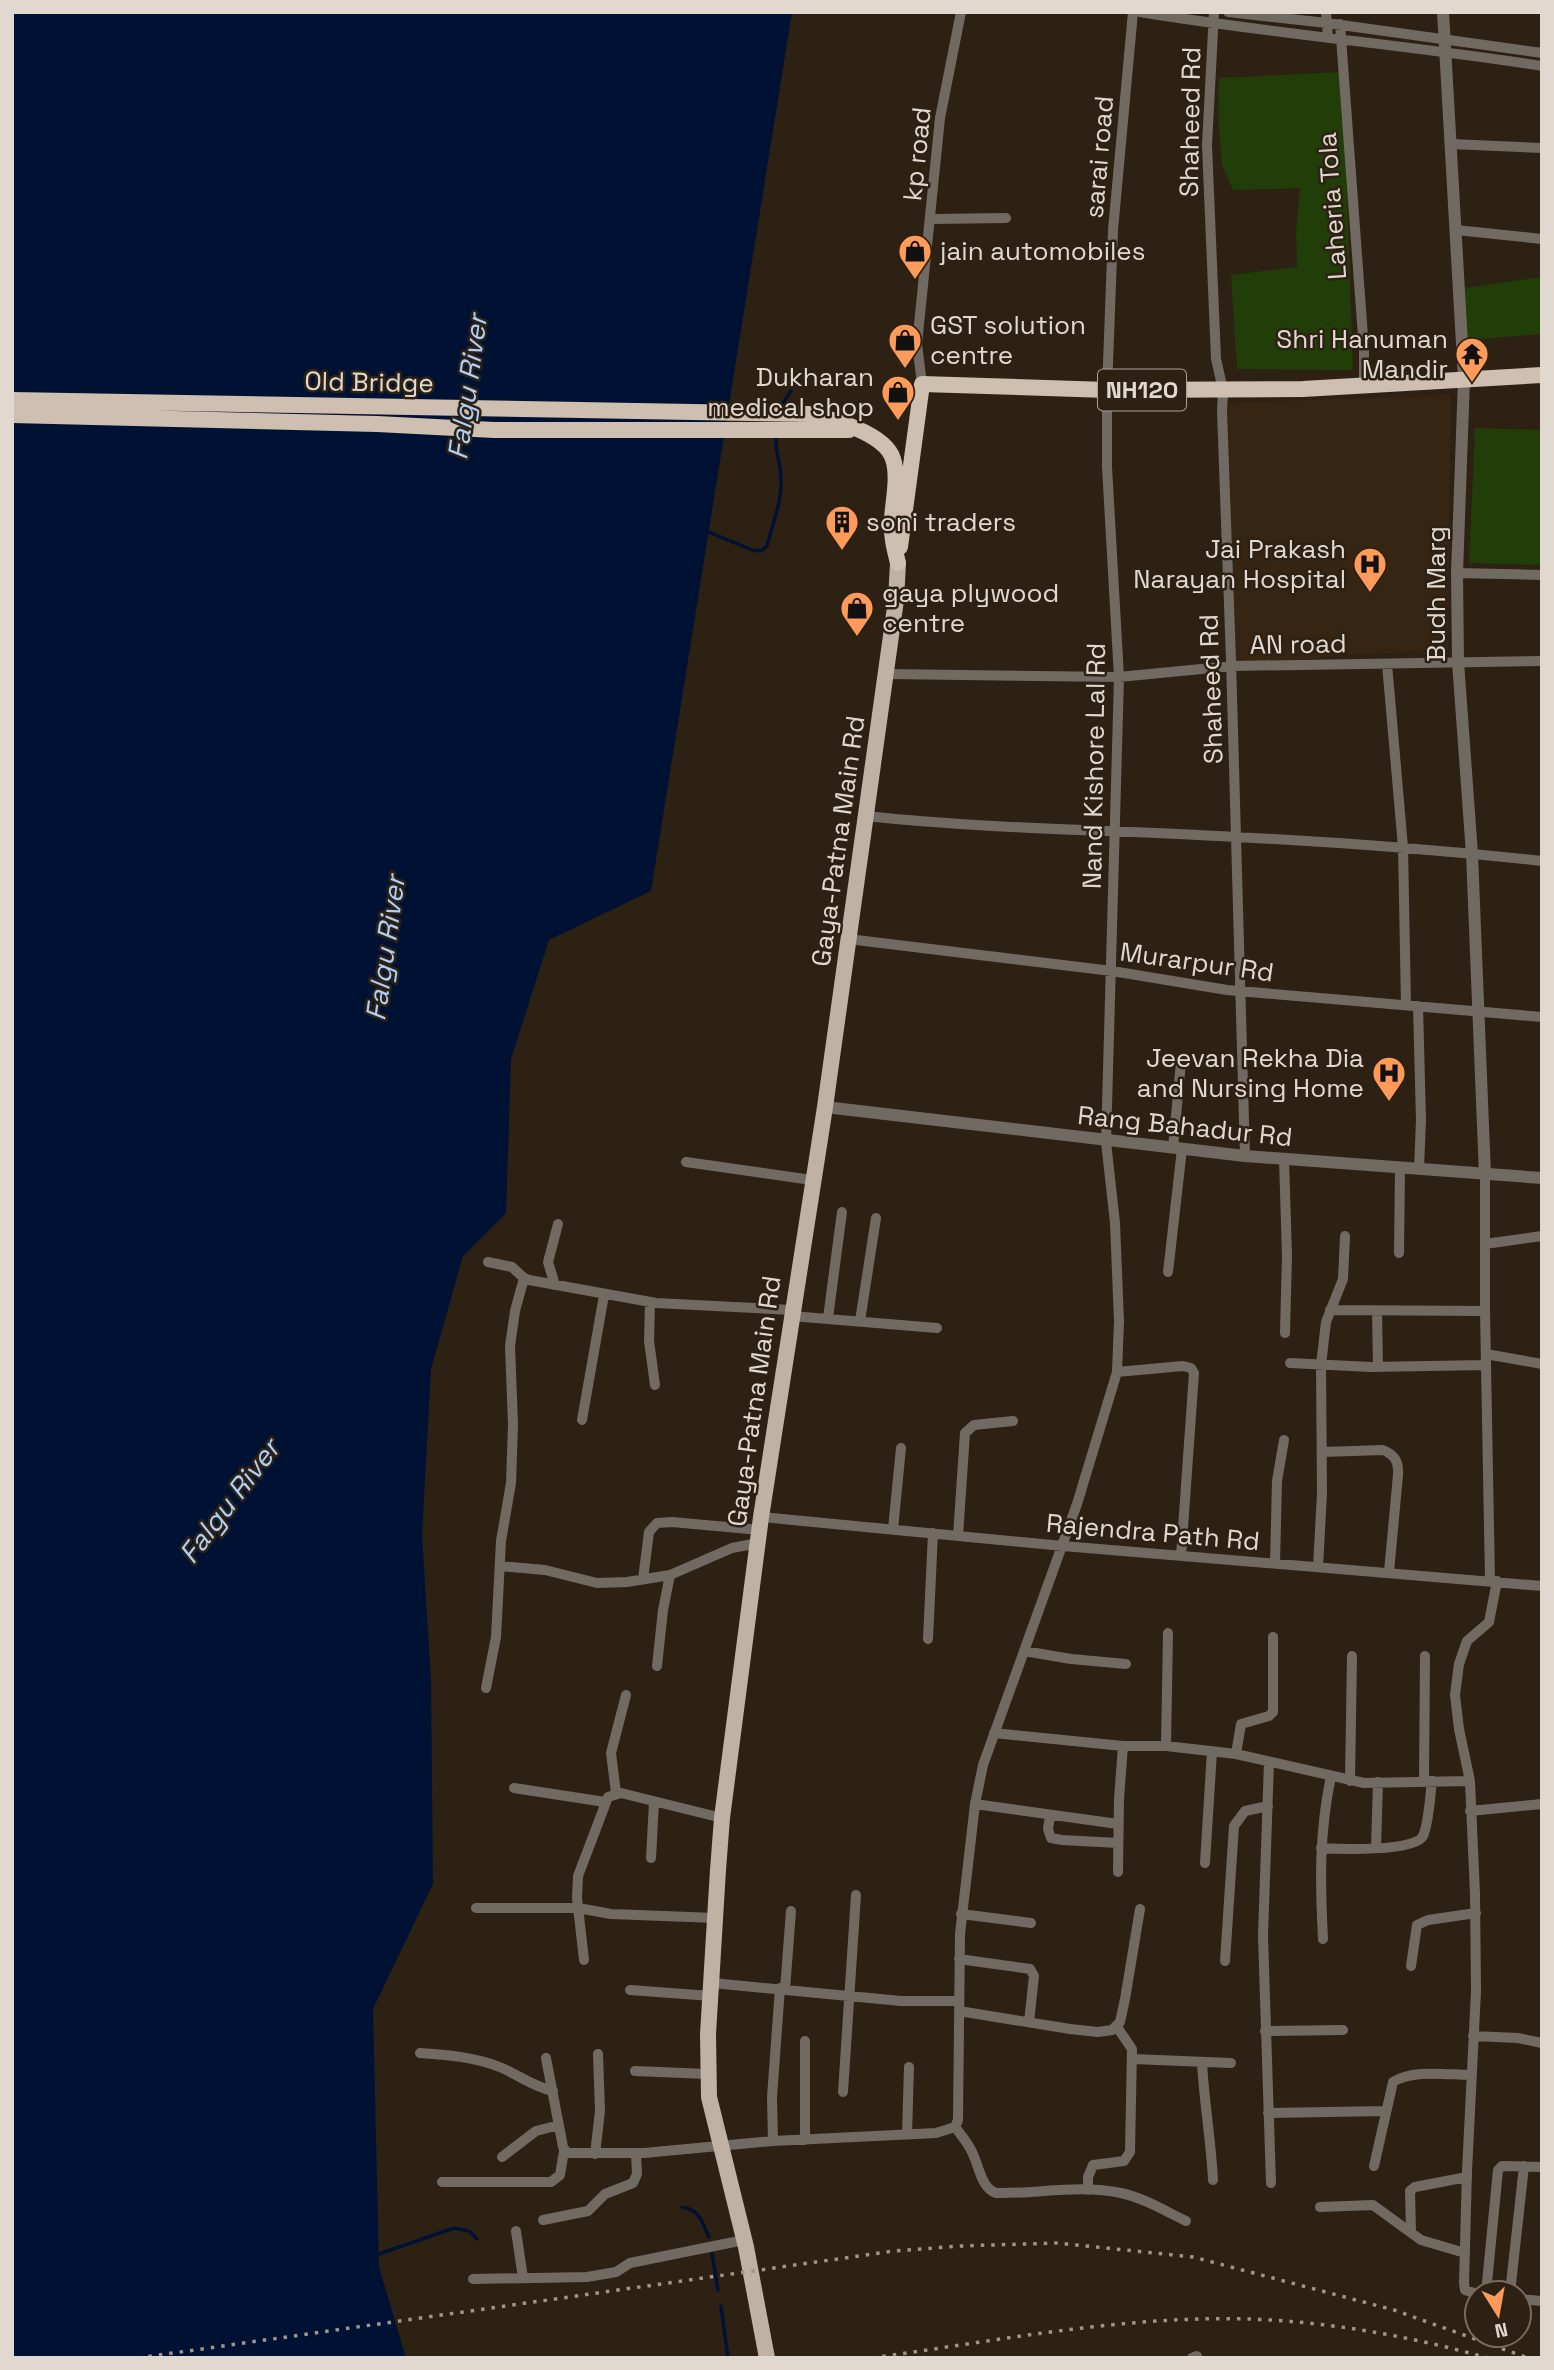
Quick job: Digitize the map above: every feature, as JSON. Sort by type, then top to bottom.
[{"type":"highway","name":"NH120","points":[[922,384],[1107,390],[1303,389],[1542,375]]},
{"type":"highway","points":[[898,563],[922,384]]},
{"type":"highway","name":"Old Bridge","points":[[12,400],[808,414],[831,419],[881,442],[894,461],[892,541],[898,563]]},
{"type":"highway","points":[[12,415],[321,422],[494,430],[855,429]]},
{"type":"main road","name":"Gaya-Patna Main Rd","points":[[767,2358],[745,2244],[709,2097],[707,2074],[722,1818],[791,1313],[825,1107],[887,674],[898,563]]},
{"type":"street","name":"kp road","points":[[922,384],[917,344],[932,219],[940,118],[961,12]]},
{"type":"street","name":"sarai road","points":[[1107,390],[1113,230],[1133,12]]},
{"type":"street","points":[[1140,12],[1200,17],[1213,24],[1328,37],[1542,53]]},
{"type":"street","name":"Shaheed Rd","points":[[1214,12],[1207,145],[1216,359],[1223,390],[1245,1156]]},
{"type":"street","points":[[1228,12],[1326,17],[1340,24],[1542,66]]},
{"type":"street","name":"Budh Marg","points":[[1443,12],[1464,379],[1457,573],[1458,662],[1472,853],[1485,1175]]},
{"type":"street","points":[[1326,17],[1328,37]]},
{"type":"street","name":"Laheria Tola","points":[[1340,24],[1364,351],[1364,384]]},
{"type":"street","points":[[1450,145],[1542,148]]},
{"type":"street","points":[[932,219],[1006,218]]},
{"type":"street","points":[[1456,230],[1542,239]]},
{"type":"street","name":"Nand Kishore Lal Rd","points":[[955,2127],[958,2120],[960,2071],[958,2006],[961,1914],[975,1804],[983,1765],[1063,1546],[1117,1371],[1115,1223],[1106,1142],[1119,677],[1107,467],[1107,390]]},
{"type":"street","points":[[1457,573],[1542,575]]},
{"type":"street","name":"AN road","points":[[887,674],[1119,677],[1232,666],[1542,661]]},
{"type":"street","points":[[1387,664],[1403,847],[1406,1005]]},
{"type":"street","points":[[865,816],[953,825],[1403,847],[1542,861]]},
{"type":"street","name":"Murarpur Rd","points":[[848,939],[1112,971],[1241,991],[1542,1017]]},
{"type":"street","points":[[1418,1006],[1421,1121],[1419,1169]]},
{"type":"street","points":[[1168,1272],[1181,1062]]},
{"type":"street","name":"Rang Bahadur Rd","points":[[825,1107],[1106,1142],[1245,1156],[1542,1178]]},
{"type":"street","points":[[1284,1159],[1287,1256],[1284,1333]]},
{"type":"street","points":[[686,1162],[812,1180]]},
{"type":"street","points":[[1399,1253],[1400,1168]]},
{"type":"street","points":[[1465,2279],[1466,2177],[1476,1991],[1476,1913],[1470,1781],[1456,1706],[1459,1664],[1467,1641],[1489,1622],[1493,1581],[1486,1366],[1485,1175]]},
{"type":"street","points":[[828,1318],[842,1212]]},
{"type":"street","points":[[860,1321],[876,1218]]},
{"type":"street","points":[[555,1285],[548,1262],[558,1224]]},
{"type":"street","points":[[1318,1567],[1322,1452],[1321,1365],[1324,1331],[1343,1279],[1345,1236]]},
{"type":"street","points":[[1485,1244],[1542,1237]]},
{"type":"street","points":[[488,1262],[512,1268],[524,1278],[650,1303],[791,1313],[937,1328]]},
{"type":"street","points":[[486,1688],[496,1637],[502,1534],[509,1507],[511,1483],[513,1424],[510,1346],[515,1311],[524,1278]]},
{"type":"street","points":[[582,1420],[604,1295]]},
{"type":"street","points":[[650,1303],[649,1341],[654,1385]]},
{"type":"street","points":[[1330,1310],[1485,1311]]},
{"type":"street","points":[[1377,1311],[1378,1367]]},
{"type":"street","points":[[1486,1354],[1542,1364]]},
{"type":"street","points":[[1290,1363],[1378,1367],[1486,1366]]},
{"type":"street","points":[[1117,1371],[1183,1366],[1191,1368],[1194,1373],[1181,1556]]},
{"type":"street","points":[[958,1536],[965,1433],[974,1425],[1013,1421]]},
{"type":"street","points":[[1275,1563],[1277,1481],[1284,1440]]},
{"type":"street","points":[[893,1529],[901,1448]]},
{"type":"street","points":[[1322,1452],[1383,1450],[1396,1459],[1398,1475],[1389,1572]]},
{"type":"street","name":"Rajendra Path Rd","points":[[643,1579],[649,1532],[657,1523],[672,1522],[760,1530],[893,1529],[1542,1586]]},
{"type":"street","points":[[500,1566],[545,1570],[597,1583],[643,1579],[670,1575],[732,1548],[760,1530]]},
{"type":"street","points":[[928,1639],[933,1533]]},
{"type":"street","points":[[657,1666],[670,1575]]},
{"type":"street","points":[[1166,1746],[1168,1633]]},
{"type":"street","points":[[1236,1754],[1241,1724],[1269,1716],[1273,1712],[1273,1637]]},
{"type":"street","points":[[1024,1651],[1126,1664]]},
{"type":"street","points":[[1350,1781],[1352,1656]]},
{"type":"street","points":[[1321,1848],[1376,1848],[1411,1844],[1422,1839],[1428,1782],[1425,1656]]},
{"type":"street","points":[[616,1793],[611,1759],[626,1695]]},
{"type":"street","points":[[995,1732],[1123,1746],[1166,1746],[1236,1754],[1350,1781],[1470,1781]]},
{"type":"street","points":[[1118,1872],[1123,1746]]},
{"type":"street","points":[[1205,1863],[1212,1751]]},
{"type":"street","points":[[1269,1762],[1263,1936],[1271,2183]]},
{"type":"street","points":[[1323,1940],[1321,1848],[1323,1815],[1331,1776]]},
{"type":"street","points":[[1376,1848],[1378,1782]]},
{"type":"street","points":[[513,1788],[605,1802]]},
{"type":"street","points":[[584,1960],[578,1908],[579,1868],[593,1841],[608,1797],[616,1793],[722,1818]]},
{"type":"street","points":[[652,1858],[654,1802]]},
{"type":"street","points":[[975,1804],[1118,1824]]},
{"type":"street","points":[[1470,1811],[1542,1804]]},
{"type":"street","points":[[1226,1961],[1234,1826],[1245,1811],[1268,1805]]},
{"type":"street","points":[[1050,1815],[1048,1829],[1051,1838],[1118,1843]]},
{"type":"street","points":[[843,2092],[856,1895]]},
{"type":"street","points":[[476,1908],[578,1908],[611,1914],[716,1918]]},
{"type":"street","points":[[630,1990],[782,1988],[848,1997],[958,2006],[1029,2022],[1098,2032],[1112,2031],[1117,2027],[1125,1999],[1140,1909]]},
{"type":"street","points":[[773,2141],[772,2097],[791,1912]]},
{"type":"street","points":[[1410,1966],[1417,1925],[1428,1920],[1476,1913]]},
{"type":"street","points":[[961,1914],[1031,1923]]},
{"type":"street","points":[[959,1959],[1030,1969],[1034,1976],[1029,2022]]},
{"type":"street","points":[[1088,2190],[1088,2177],[1093,2165],[1124,2161],[1130,2152],[1132,2049],[1117,2027]]},
{"type":"street","points":[[1265,2031],[1343,2029]]},
{"type":"street","points":[[1473,2036],[1518,2038],[1542,2043]]},
{"type":"street","points":[[805,2042],[805,2140]]},
{"type":"street","points":[[421,2053],[477,2060],[553,2091]]},
{"type":"street","points":[[595,2154],[600,2111],[598,2054]]},
{"type":"street","points":[[442,2182],[551,2182],[560,2175],[564,2151],[546,2058]]},
{"type":"street","points":[[1133,2059],[1231,2063]]},
{"type":"street","points":[[1202,2062],[1213,2179]]},
{"type":"street","points":[[907,2135],[909,2067]]},
{"type":"street","points":[[635,2071],[707,2074]]},
{"type":"street","points":[[1374,2166],[1390,2087],[1399,2078],[1419,2075],[1471,2075]]},
{"type":"street","points":[[1268,2113],[1385,2111]]},
{"type":"street","points":[[502,2157],[536,2131],[559,2125]]},
{"type":"street","points":[[564,2151],[573,2154],[636,2153],[773,2141],[936,2133],[955,2127],[969,2146],[990,2191],[1003,2193],[1088,2190],[1123,2194],[1186,2221]]},
{"type":"street","points":[[543,2220],[588,2211],[605,2194],[630,2185],[637,2174],[636,2153]]},
{"type":"street","points":[[1487,2279],[1498,2170],[1502,2166],[1542,2167]]},
{"type":"street","points":[[1512,2279],[1524,2166]]},
{"type":"street","points":[[1411,2232],[1410,2191],[1415,2187],[1466,2177]]},
{"type":"street","points":[[1320,2207],[1373,2205],[1435,2245],[1465,2253]]},
{"type":"street","points":[[516,2231],[523,2278]]},
{"type":"street","points":[[473,2279],[596,2276],[616,2272],[626,2264],[745,2244]]},
{"type":"shaded area","points":[[1451,395],[1448,650],[1346,655],[1238,666],[1231,660],[1223,403]]},
{"type":"green space","points":[[1343,72],[1353,370],[1237,369],[1231,275],[1297,267],[1296,232],[1300,188],[1233,190],[1222,165],[1218,114],[1219,78]]},
{"type":"green space","points":[[1542,277],[1542,334],[1466,340],[1464,288]]},
{"type":"green space","points":[[1475,428],[1542,430],[1542,565],[1469,563]]},
{"type":"water","name":"Falgu River","points":[[12,12],[792,12],[651,891],[549,940],[511,1059],[506,1213],[463,1256],[431,1369],[422,1535],[431,1681],[433,1884],[373,2009],[379,2267],[406,2358],[12,2358]]},
{"type":"waterway","points":[[780,407],[791,391]]},
{"type":"waterway","points":[[704,530],[752,550],[761,551],[767,546],[781,488],[776,435]]},
{"type":"waterway","points":[[682,2207],[697,2214],[709,2237]]},
{"type":"waterway","points":[[376,2255],[454,2228],[469,2231],[477,2239]]},
{"type":"waterway","points":[[712,2254],[718,2290]]},
{"type":"waterway","points":[[721,2306],[728,2358]]},
{"type":"railway","points":[[138,2358],[894,2251],[1057,2243],[1193,2257],[1394,2310],[1528,2358]]},
{"type":"railway","points":[[872,2358],[1118,2324],[1200,2319],[1273,2320],[1346,2328],[1382,2333],[1488,2358]]},
{"type":"place","name":"jain automobiles","points":[[915,281]]},
{"type":"place","name":"GST solution centre","points":[[905,370]]},
{"type":"place","name":"Shri Hanuman Mandir","points":[[1472,384]]},
{"type":"place","name":"Dukharan medical shop","points":[[898,422]]},
{"type":"place","name":"soni traders","points":[[842,552]]},
{"type":"place","name":"Jai Prakash Narayan Hospital","points":[[1370,594]]},
{"type":"place","name":"gaya plywood centre","points":[[857,638]]},
{"type":"place","name":"Jeevan Rekha Dia and Nursing Home","points":[[1389,1103]]}]
